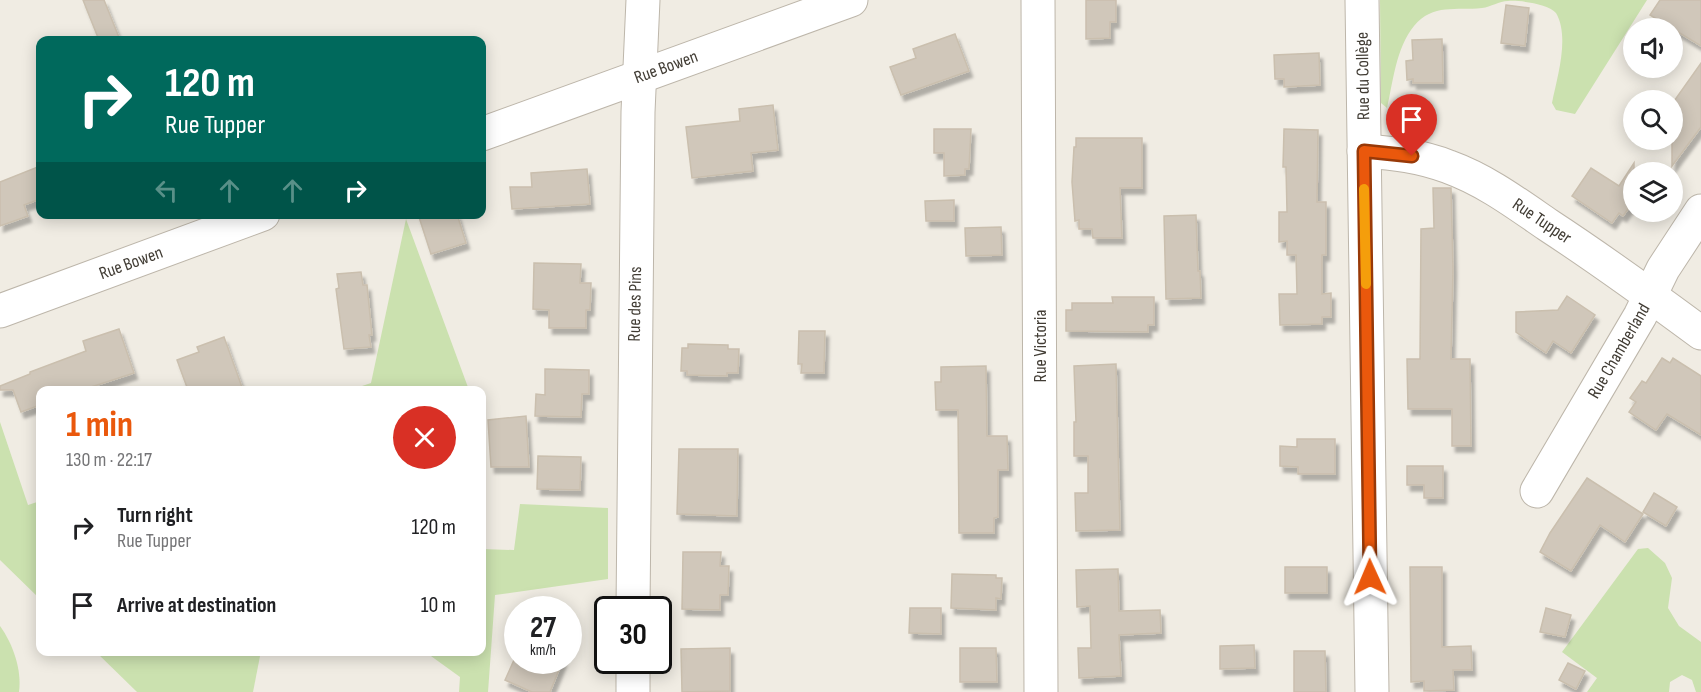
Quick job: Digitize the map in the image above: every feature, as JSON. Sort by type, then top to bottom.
[{"type":"street","name":"Rue des Pins","points":[[633,596],[633,454],[643,0]]},
{"type":"street","name":"Rue Bowen","points":[[486,134],[851,0]]},
{"type":"street","name":"Rue Victoria","points":[[1038,0],[1041,692]]},
{"type":"street","name":"Rue du Collège","points":[[1362,0],[1372,692]]},
{"type":"street","name":"Rue Tupper","points":[[1364,151],[1394,153],[1431,161],[1448,166],[1485,184],[1594,256],[1701,333]]},
{"type":"street","name":"Rue Chamberland","points":[[1537,491],[1650,297],[1663,269],[1701,211]]},
{"type":"street","name":"Rue Bowen","points":[[0,311],[249,219]]},
{"type":"street","points":[[633,674],[633,692]]},
{"type":"green space","points":[[1380,0],[1647,0],[1636,18],[1623,18],[1623,38],[1575,114],[1556,110],[1552,103],[1562,45],[1560,23],[1556,13],[1541,5],[1513,1],[1482,8],[1445,9],[1421,19],[1403,44],[1387,108],[1381,103]]},
{"type":"green space","points":[[406,219],[468,386],[362,386],[371,383]]},
{"type":"green space","points":[[0,422],[28,505],[36,502],[36,595],[0,560]]},
{"type":"green space","points":[[520,504],[608,508],[608,579],[495,595],[488,692],[459,692],[460,677],[431,656],[486,656],[486,549],[514,550]]},
{"type":"green space","points":[[1648,548],[1665,563],[1672,578],[1668,608],[1679,626],[1701,642],[1701,692],[1696,692],[1692,680],[1682,675],[1670,682],[1669,692],[1587,692],[1597,678],[1562,652],[1638,549]]},
{"type":"green space","points":[[0,626],[16,658],[19,692],[0,692]]},
{"type":"green space","points":[[100,656],[260,656],[253,692],[137,692]]},
{"type":"building","points":[[83,0],[104,0],[118,36],[97,36]]},
{"type":"building","points":[[1086,0],[1116,0],[1116,22],[1110,22],[1110,38],[1086,39]]},
{"type":"building","points":[[1660,0],[1701,0],[1701,46],[1683,35],[1683,18],[1655,18],[1650,15]]},
{"type":"building","points":[[1506,5],[1529,8],[1525,46],[1501,43]]},
{"type":"building","points":[[955,34],[969,71],[901,95],[890,67],[916,58],[913,49]]},
{"type":"building","points":[[1442,39],[1443,83],[1413,83],[1413,79],[1407,80],[1406,61],[1413,60],[1412,40]]},
{"type":"building","points":[[1319,53],[1320,85],[1284,87],[1284,79],[1275,79],[1274,55]]},
{"type":"building","points":[[1701,63],[1701,127],[1675,162],[1672,162],[1672,150],[1683,150],[1682,90]]},
{"type":"building","points":[[773,105],[778,150],[751,153],[753,171],[692,178],[686,127],[740,121],[739,109]]},
{"type":"building","points":[[934,129],[971,129],[969,169],[965,169],[965,175],[944,176],[944,153],[934,153]]},
{"type":"building","points":[[1284,129],[1318,130],[1317,202],[1326,202],[1326,255],[1322,255],[1322,294],[1331,293],[1331,317],[1322,317],[1322,324],[1280,325],[1279,294],[1297,294],[1296,255],[1287,255],[1287,241],[1279,242],[1279,212],[1287,212],[1286,167],[1283,167]]},
{"type":"building","points":[[1076,138],[1142,138],[1142,188],[1120,188],[1122,238],[1093,238],[1092,229],[1079,229],[1079,220],[1075,221],[1072,182]]},
{"type":"building","points":[[36,168],[36,200],[24,205],[28,216],[0,226],[0,182]]},
{"type":"building","points":[[1591,168],[1619,186],[1623,180],[1623,216],[1619,213],[1612,223],[1572,196]]},
{"type":"building","points":[[587,169],[590,204],[512,209],[510,187],[532,187],[531,173]]},
{"type":"building","points":[[1433,188],[1451,188],[1453,269],[1451,359],[1470,359],[1471,446],[1452,446],[1452,409],[1408,409],[1407,359],[1420,359],[1421,229],[1434,228]]},
{"type":"building","points":[[954,200],[954,221],[926,221],[925,201]]},
{"type":"building","points":[[1196,215],[1201,298],[1166,299],[1164,216]]},
{"type":"building","points":[[420,219],[459,219],[466,243],[431,254]]},
{"type":"building","points":[[1001,227],[1002,255],[966,256],[965,228]]},
{"type":"building","points":[[534,263],[581,264],[580,283],[591,283],[590,310],[586,310],[586,328],[549,328],[549,310],[533,309]]},
{"type":"building","points":[[361,272],[363,285],[367,285],[371,347],[344,349],[336,289],[339,288],[337,274]]},
{"type":"building","points":[[1567,296],[1595,315],[1571,353],[1553,341],[1546,353],[1516,332],[1516,312],[1558,310]]},
{"type":"building","points":[[1112,297],[1154,297],[1154,325],[1148,325],[1148,332],[1066,331],[1066,310],[1072,310],[1072,303],[1113,303]]},
{"type":"building","points":[[119,329],[134,373],[94,386],[36,386],[36,406],[21,412],[13,390],[0,390],[0,386],[30,374],[30,372],[86,351],[83,341]]},
{"type":"building","points":[[799,331],[825,331],[824,373],[801,373],[802,364],[798,364]]},
{"type":"building","points":[[224,337],[242,386],[187,386],[177,360],[199,352],[197,347]]},
{"type":"building","points":[[688,344],[728,345],[728,349],[739,349],[738,373],[727,373],[727,376],[687,375],[687,371],[681,371],[682,348],[688,348]]},
{"type":"building","points":[[1662,358],[1670,363],[1673,358],[1701,376],[1701,435],[1667,414],[1656,430],[1629,412],[1636,402],[1630,398],[1642,381],[1646,383]]},
{"type":"building","points":[[1116,364],[1120,530],[1076,531],[1075,493],[1088,493],[1088,456],[1074,456],[1074,422],[1076,422],[1074,366]]},
{"type":"building","points":[[986,366],[987,436],[1007,436],[1008,470],[998,470],[998,517],[994,518],[994,533],[959,533],[958,410],[936,410],[935,382],[941,382],[941,367]]},
{"type":"building","points":[[545,369],[589,370],[589,394],[582,394],[581,417],[535,416],[536,394],[545,395]]},
{"type":"building","points":[[526,416],[529,467],[491,467],[488,420]]},
{"type":"building","points":[[1297,439],[1335,439],[1335,474],[1298,474],[1298,467],[1280,466],[1280,446],[1297,447]]},
{"type":"building","points":[[679,449],[738,449],[737,516],[677,514]]},
{"type":"building","points":[[538,456],[581,457],[580,490],[537,489]]},
{"type":"building","points":[[1407,466],[1443,466],[1443,498],[1424,498],[1424,485],[1407,485]]},
{"type":"building","points":[[1587,478],[1643,514],[1625,542],[1600,525],[1571,571],[1540,552]]},
{"type":"building","points":[[1654,493],[1677,507],[1666,526],[1643,512]]},
{"type":"building","points":[[683,552],[721,552],[720,566],[729,566],[728,595],[720,595],[720,610],[682,609]]},
{"type":"building","points":[[1285,567],[1327,567],[1327,593],[1285,593]]},
{"type":"building","points":[[1410,567],[1442,567],[1442,647],[1471,646],[1472,670],[1453,670],[1454,690],[1424,691],[1424,681],[1411,682]]},
{"type":"building","points":[[1118,569],[1119,611],[1160,610],[1161,633],[1119,635],[1121,676],[1079,678],[1078,648],[1091,648],[1090,606],[1077,607],[1076,570]]},
{"type":"building","points":[[952,574],[996,575],[996,578],[1002,578],[1001,599],[996,598],[996,610],[951,608]]},
{"type":"building","points":[[910,608],[941,608],[941,634],[909,633]]},
{"type":"building","points":[[1546,608],[1571,615],[1565,637],[1540,632]]},
{"type":"building","points":[[1254,645],[1255,668],[1220,669],[1220,646]]},
{"type":"building","points":[[730,648],[730,691],[682,692],[681,649]]},
{"type":"building","points":[[960,648],[996,648],[997,682],[960,682]]},
{"type":"building","points":[[1294,651],[1325,651],[1326,692],[1294,692]]},
{"type":"building","points":[[1568,663],[1585,671],[1576,689],[1559,680]]},
{"type":"building","points":[[508,674],[557,674],[550,692],[532,692],[505,680]]},
{"type":"slow traffic","points":[[1364,189],[1366,284]]},
{"type":"route","points":[[1370,577],[1364,151],[1412,156]]}]
